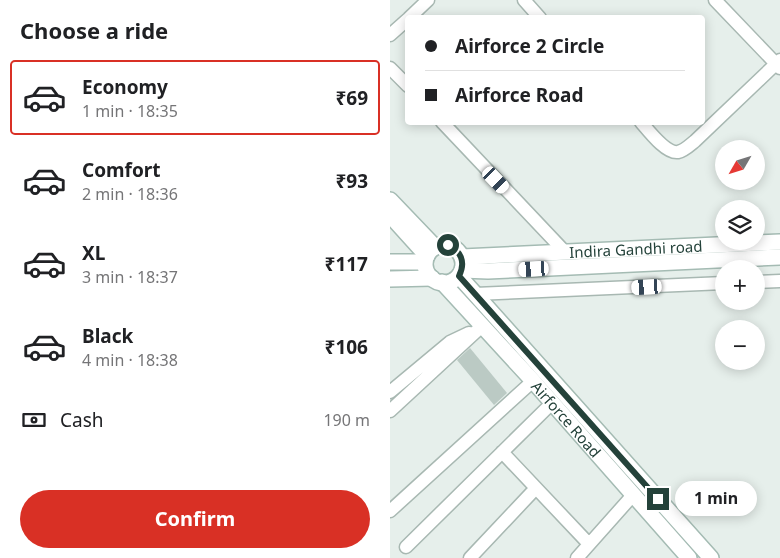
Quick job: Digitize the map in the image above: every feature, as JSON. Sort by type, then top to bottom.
[{"type":"main road","points":[[390,200],[429,255],[428,273],[437,280]]},
{"type":"main road","points":[[390,215],[429,255]]},
{"type":"main road","name":"Indira Gandhi road","points":[[461,268],[565,252],[780,242]]},
{"type":"main road","points":[[390,262],[429,255],[448,245],[458,252],[461,268],[454,280],[390,279]]},
{"type":"main road","name":"Indira Gandhi road","points":[[461,268],[488,272],[780,257]]},
{"type":"main road","name":"Airforce Road","points":[[461,268],[475,294],[711,558]]},
{"type":"main road","name":"Airforce Road","points":[[437,280],[533,381],[689,558]]},
{"type":"street","points":[[411,15],[428,0]]},
{"type":"street","points":[[524,0],[537,15]]},
{"type":"street","points":[[644,125],[670,151],[678,152],[687,148],[779,64],[715,0]]},
{"type":"street","points":[[390,35],[405,21]]},
{"type":"street","points":[[390,68],[405,83]]},
{"type":"street","points":[[445,125],[565,252]]},
{"type":"street","points":[[765,282],[780,281]]},
{"type":"street","points":[[475,294],[715,284]]},
{"type":"street","points":[[390,392],[450,342],[482,326]]},
{"type":"street","points":[[390,410],[482,326]]},
{"type":"street","points":[[390,511],[533,381]]},
{"type":"street","points":[[406,547],[552,403]]},
{"type":"street","points":[[502,452],[589,544]]},
{"type":"street","points":[[470,558],[536,488]]},
{"type":"street","points":[[577,558],[633,496]]},
{"type":"building","points":[[470,348],[507,393],[494,405],[457,360]]},
{"type":"route","points":[[448,245],[454,248],[462,258],[463,264],[459,276],[658,499]]}]
